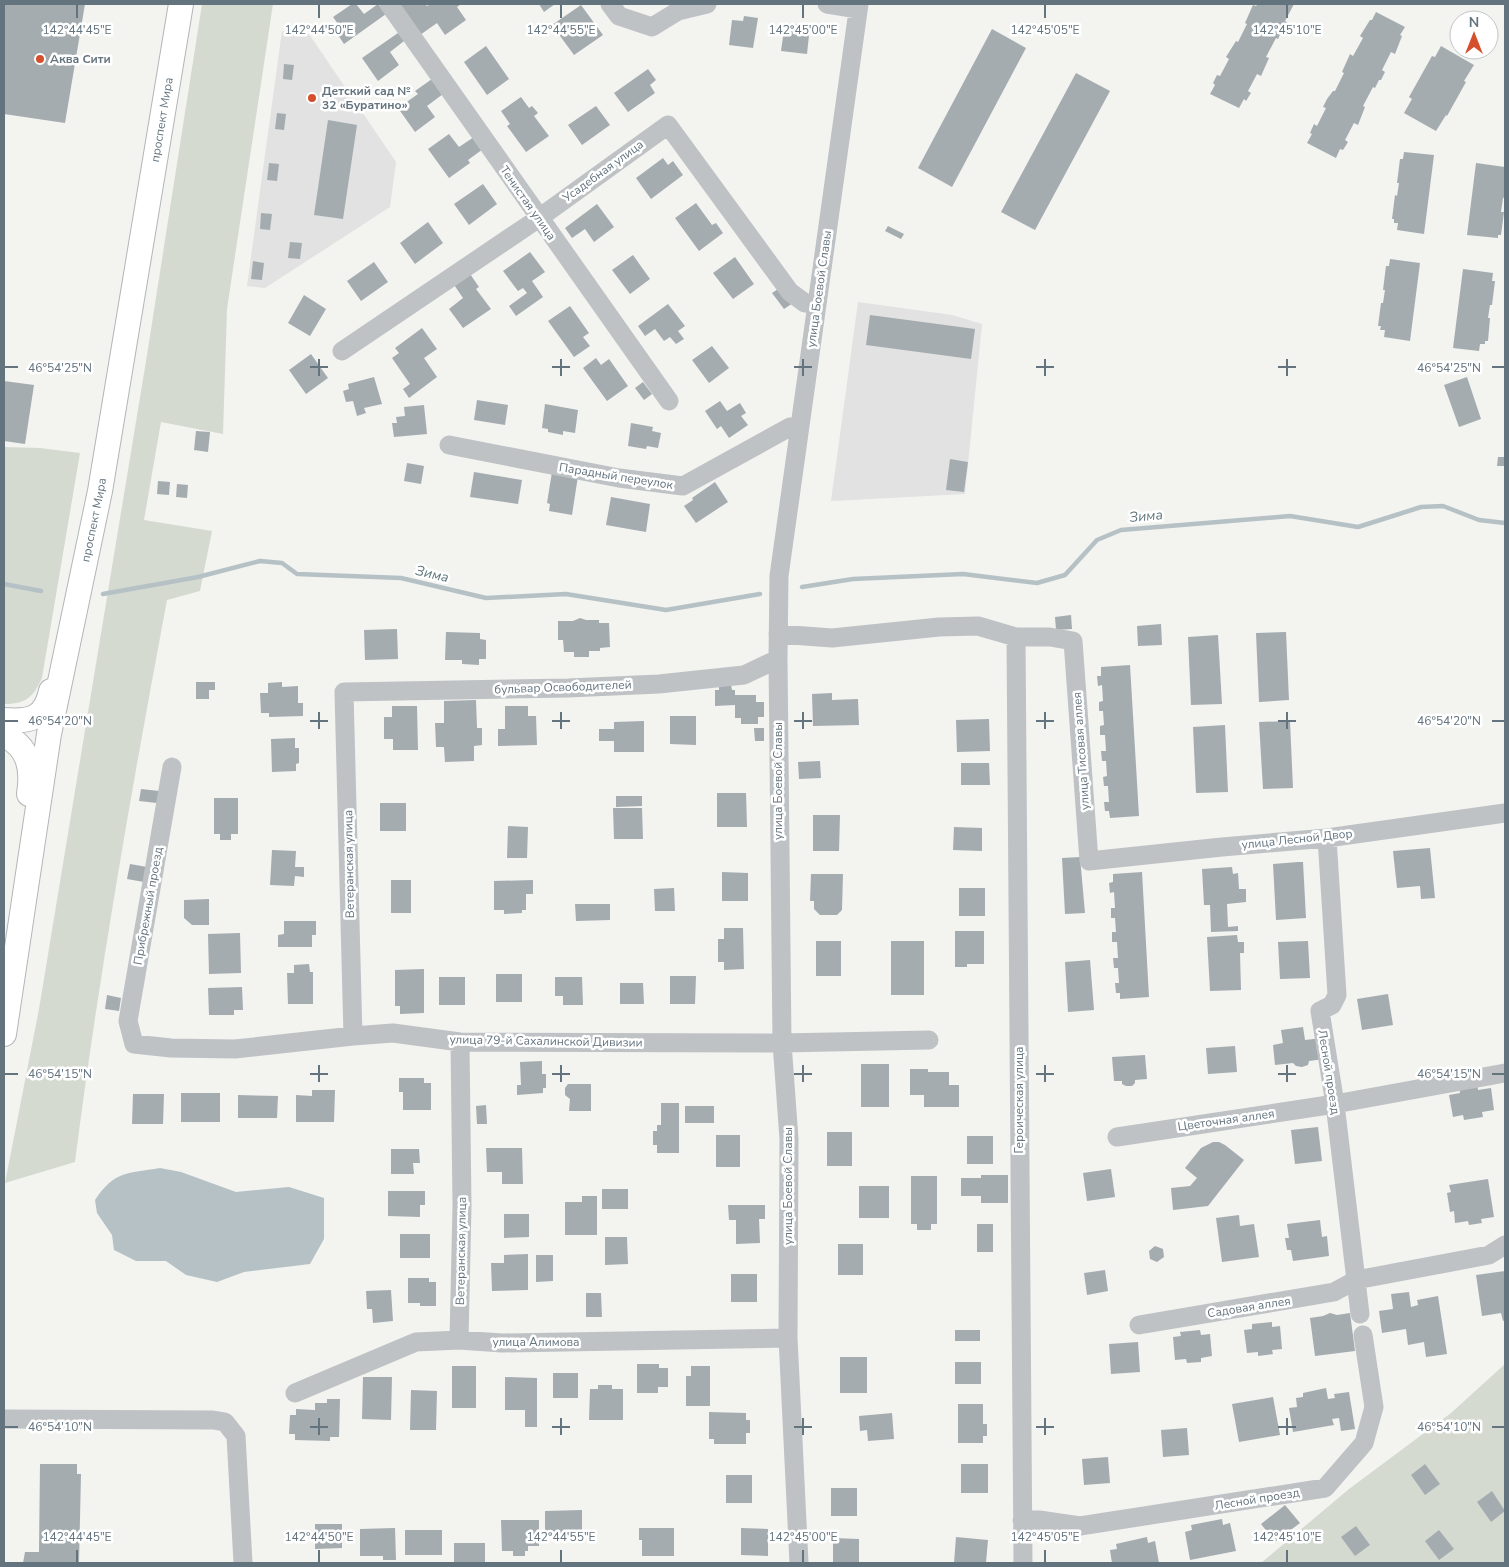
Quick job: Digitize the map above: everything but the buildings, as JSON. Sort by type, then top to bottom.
[{"type":"main road","name":"проспект Мира","points":[[4,1034],[50,734],[100,491],[181,4]]},
{"type":"main road","points":[[4,720],[28,720],[38,716],[45,709],[49,699],[59,651],[73,623]]},
{"type":"main road","points":[[4,727],[50,734]]},
{"type":"main road","points":[[4,735],[14,740],[23,750],[32,776],[22,847],[27,878]]},
{"type":"street","name":"Тенистая улица","points":[[389,4],[538,218],[669,401]]},
{"type":"street","points":[[610,4],[619,16],[652,27],[678,11],[707,4]]},
{"type":"street","points":[[826,4],[859,6]]},
{"type":"street","name":"улица Боевой Славы","points":[[798,1563],[788,1338],[789,1139],[782,1042],[778,659],[779,576],[859,6]]},
{"type":"street","name":"Усадебная улица","points":[[342,351],[538,218],[668,125],[790,292],[805,303],[816,304]]},
{"type":"street","name":"Парадный переулок","points":[[449,445],[619,478],[683,486],[790,427],[799,427]]},
{"type":"street","points":[[778,634],[832,638],[938,627],[978,626],[1016,637]]},
{"type":"street","name":"улица Тисовая аллея","points":[[1016,637],[1050,637],[1073,641],[1089,861]]},
{"type":"street","name":"Героическая улица","points":[[1016,637],[1023,1563]]},
{"type":"street","name":"бульвар Освободителей","points":[[344,692],[568,688],[659,684],[744,676],[778,659]]},
{"type":"street","name":"Ветеранская улица","points":[[344,692],[353,1036]]},
{"type":"street","name":"Прибрежный проезд","points":[[134,1044],[128,1021],[172,767]]},
{"type":"street","name":"улица Лесной Двор","points":[[1089,861],[1222,846],[1327,838],[1505,813]]},
{"type":"street","name":"Лесной проезд","points":[[1327,838],[1338,995],[1332,1005],[1320,1011],[1335,1104],[1360,1314]]},
{"type":"street","name":"улица 79-й Сахалинской Дивизии","points":[[134,1044],[170,1048],[235,1049],[393,1033],[460,1042],[930,1040]]},
{"type":"street","name":"Ветеранская улица","points":[[459,1340],[462,1206],[460,1042]]},
{"type":"street","name":"Цветочная аллея","points":[[1117,1137],[1335,1104],[1505,1073]]},
{"type":"street","name":"Садовая аллея","points":[[1139,1325],[1334,1292],[1356,1280],[1489,1255],[1505,1245]]},
{"type":"street","name":"Лесной проезд","points":[[1022,1520],[1039,1520],[1080,1526],[1325,1488],[1364,1443],[1374,1407],[1364,1335]]},
{"type":"street","name":"улица Алимова","points":[[295,1393],[416,1342],[459,1340],[502,1343],[788,1338]]},
{"type":"street","points":[[4,1419],[212,1420],[225,1422],[236,1436],[243,1563]]},
{"type":"shaded area","points":[[202,4],[273,4],[227,309],[223,434],[161,422],[144,520],[212,531],[200,591],[167,600],[117,881],[75,1162],[5,1183],[39,1009],[147,355]]},
{"type":"shaded area","name":"Детский сад № 32 «Буратино»","points":[[282,31],[309,34],[396,162],[390,207],[265,288],[247,286]]},
{"type":"shaded area","points":[[858,302],[952,315],[982,324],[965,494],[831,501]]},
{"type":"shaded area","points":[[4,447],[40,448],[80,453],[42,678],[32,695],[23,701],[11,704],[4,704]]},
{"type":"shaded area","points":[[160,1168],[181,1172],[236,1192],[289,1187],[324,1198],[324,1239],[310,1264],[244,1272],[217,1282],[186,1275],[166,1261],[136,1261],[114,1250],[112,1235],[97,1213],[95,1200],[102,1190],[116,1178],[130,1173]]},
{"type":"shaded area","points":[[1505,1364],[1505,1563],[1261,1563],[1349,1489],[1451,1413]]},
{"type":"waterway","name":"Зима","points":[[802,587],[853,579],[963,574],[1037,583],[1065,575],[1097,540],[1121,530],[1290,516],[1358,527],[1421,507],[1443,506],[1479,520],[1505,523]]},
{"type":"waterway","name":"Зима","points":[[103,594],[198,577],[260,561],[282,563],[297,574],[401,578],[486,598],[566,594],[666,610],[760,594]]},
{"type":"waterway","name":"Зима","points":[[4,584],[41,591]]},
{"type":"place","name":"Аква Сити","points":[[40,59]]},
{"type":"place","name":"Детский сад № 32 «Буратино»","points":[[312,98]]}]
